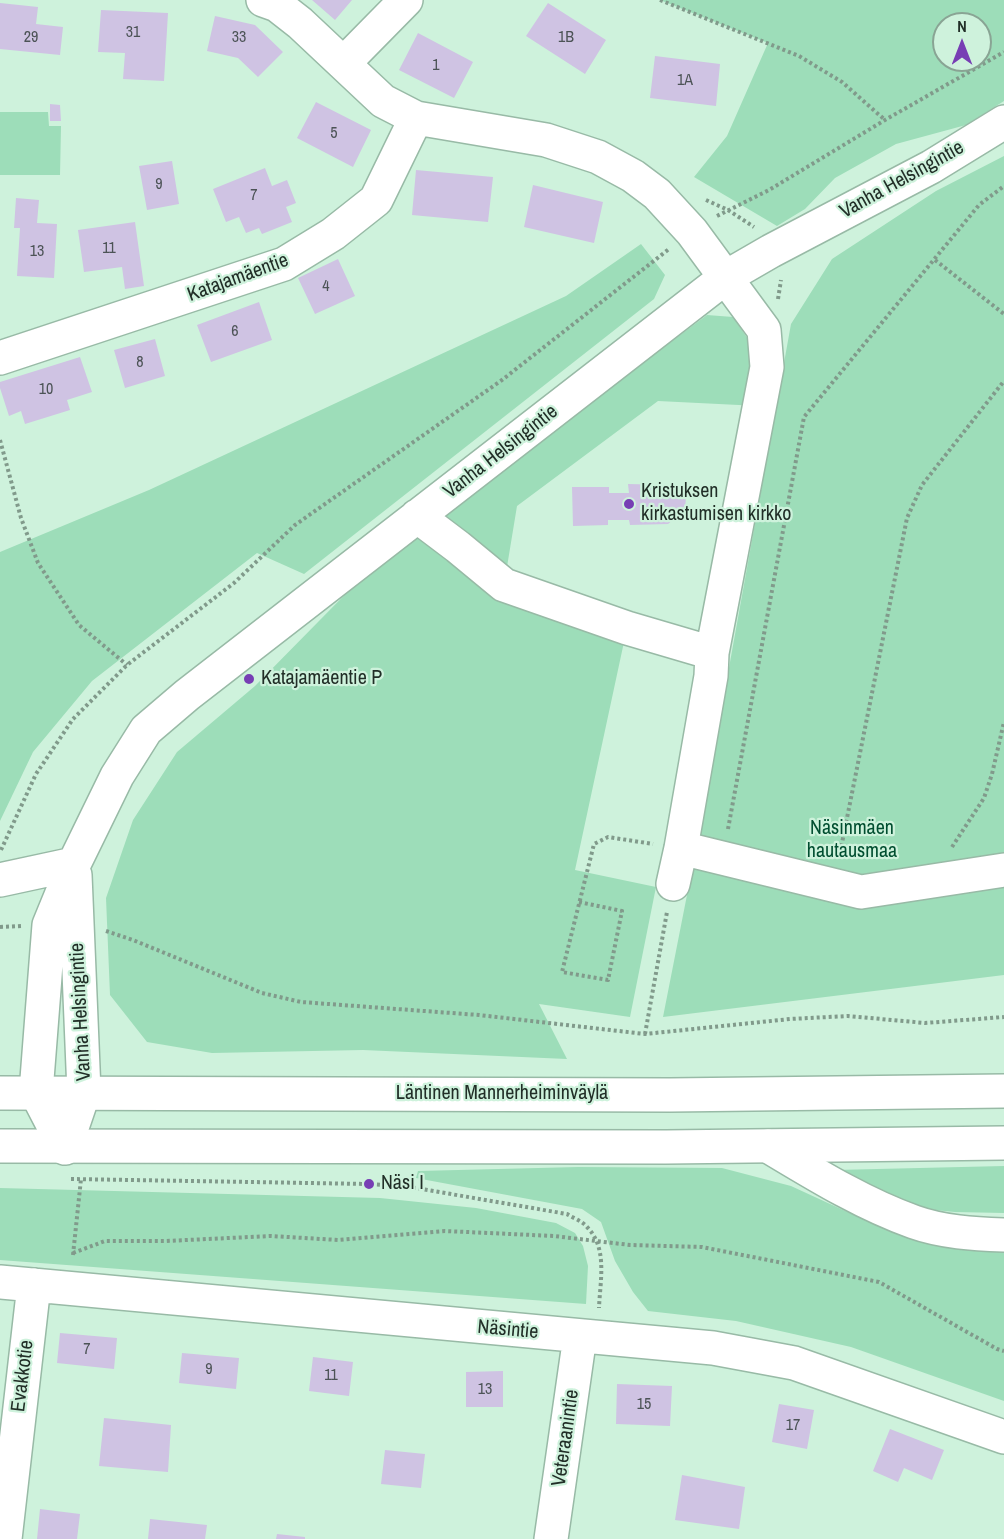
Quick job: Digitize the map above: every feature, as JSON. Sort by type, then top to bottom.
[{"type":"street","points":[[263,0],[277,5],[300,23],[383,101],[416,118],[546,140],[598,158],[633,176],[657,194],[692,231],[764,330],[767,367],[712,653],[711,676],[681,848],[672,884]]},
{"type":"street","points":[[344,63],[406,0]]},
{"type":"street","name":"Katajamäentie","points":[[0,358],[284,264],[333,234],[376,200],[416,118]]},
{"type":"street","name":"Vanha Helsingintie","points":[[36,1092],[74,864],[117,776],[146,730],[187,695],[726,277],[931,167],[1004,122]]},
{"type":"street","points":[[417,516],[504,585],[627,628],[712,653]]},
{"type":"street","points":[[681,848],[861,892],[1004,870]]},
{"type":"street","points":[[0,880],[74,864]]},
{"type":"street","name":"Vanha Helsingintie","points":[[63,925],[84,1092],[67,1163]]},
{"type":"street","name":"Läntinen Mannerheiminväylä","points":[[0,1093],[670,1095],[1004,1090]]},
{"type":"street","points":[[36,1092],[67,1163]]},
{"type":"street","points":[[0,1146],[67,1163],[768,1146],[1004,1143]]},
{"type":"street","points":[[768,1146],[836,1187],[914,1222],[971,1234],[1004,1235]]},
{"type":"street","name":"Näsintie","points":[[0,1282],[589,1325],[794,1363],[1004,1437]]},
{"type":"street","name":"Evakkotie","points":[[5,1539],[34,1285]]},
{"type":"street","name":"Veteraanintie","points":[[551,1539],[589,1325]]},
{"type":"path","points":[[660,0],[799,56],[842,82],[885,120]]},
{"type":"path","points":[[0,854],[36,774],[73,719],[127,665],[234,583],[295,525],[502,380],[692,231],[728,210],[770,190],[885,120],[1004,52]]},
{"type":"path","points":[[723,859],[804,417],[979,205],[1004,186]]},
{"type":"path","points":[[935,260],[1004,314]]},
{"type":"path","points":[[834,885],[907,518],[922,485],[1004,381]]},
{"type":"path","points":[[0,440],[21,518],[39,563],[79,625],[127,665]]},
{"type":"path","points":[[930,881],[984,798],[1004,722]]},
{"type":"path","points":[[579,902],[622,911],[608,980],[562,972],[579,902],[594,844],[608,837],[681,848]]},
{"type":"path","points":[[645,1034],[672,884]]},
{"type":"path","points":[[0,927],[63,925],[99,929],[133,940],[261,993],[301,1002],[479,1015],[645,1034],[790,1019],[848,1016],[926,1023],[1004,1017]]},
{"type":"path","points":[[67,1163],[81,1179],[73,1253],[105,1241],[166,1241],[271,1236],[338,1240],[445,1231],[702,1247],[879,1282],[1004,1351]]},
{"type":"path","points":[[81,1179],[410,1187],[567,1214],[587,1226],[598,1242],[602,1259],[589,1325]]},
{"type":"green space","points":[[660,0],[1004,0],[1004,101],[966,125],[896,144],[835,178],[805,209],[777,226],[694,177],[727,136],[768,43]]},
{"type":"green space","points":[[0,112],[48,112],[49,126],[61,126],[60,175],[0,175]]},
{"type":"green space","name":"Näsinmäen hautausmaa","points":[[1004,156],[1004,975],[663,1017],[699,834],[791,324],[832,259],[936,191]]},
{"type":"green space","points":[[641,244],[665,275],[654,299],[304,574],[257,553],[92,681],[33,752],[0,821],[0,552],[149,490],[566,296]]},
{"type":"green space","points":[[707,315],[733,317],[767,367],[759,406],[658,401],[517,506],[504,585],[627,628],[575,870],[656,887],[630,1017],[539,1004],[567,1059],[363,1050],[212,1053],[147,1042],[110,995],[106,898],[133,820],[177,752],[255,686],[382,557]]},
{"type":"green space","points":[[1004,1166],[1004,1213],[955,1212],[905,1207],[835,1170]]},
{"type":"green space","points":[[578,1167],[722,1168],[791,1186],[867,1221],[919,1240],[1004,1248],[1004,1401],[851,1347],[736,1321],[648,1311],[633,1292],[615,1261],[601,1222],[582,1209],[416,1178],[418,1171]]},
{"type":"green space","points":[[0,1188],[380,1198],[476,1208],[556,1223],[575,1233],[583,1246],[588,1266],[586,1304],[0,1260]]},
{"type":"building","points":[[312,0],[352,0],[335,20]]},
{"type":"building","points":[[0,3],[38,7],[36,24],[63,27],[60,55],[0,49]]},
{"type":"building","points":[[548,3],[606,40],[585,74],[526,36]]},
{"type":"building","points":[[101,10],[168,13],[164,81],[123,79],[125,53],[98,52]]},
{"type":"building","points":[[215,16],[255,25],[283,52],[258,77],[238,58],[207,51]]},
{"type":"building","points":[[418,33],[473,62],[454,98],[399,70]]},
{"type":"building","points":[[655,56],[720,64],[716,106],[650,98]]},
{"type":"building","points":[[316,102],[371,130],[353,167],[297,138]]},
{"type":"building","points":[[50,104],[60,105],[61,121],[50,121]]},
{"type":"building","points":[[172,161],[179,204],[147,210],[139,166]]},
{"type":"building","points":[[265,168],[272,186],[287,180],[296,203],[286,207],[292,222],[262,234],[259,228],[246,233],[239,217],[226,222],[213,189]]},
{"type":"building","points":[[416,170],[493,177],[488,222],[412,215]]},
{"type":"building","points":[[533,185],[603,202],[594,243],[524,227]]},
{"type":"building","points":[[16,198],[39,200],[37,223],[57,224],[54,278],[17,276],[20,228],[14,228]]},
{"type":"building","points":[[135,222],[144,286],[125,289],[122,267],[84,272],[78,230]]},
{"type":"building","points":[[338,259],[355,296],[315,314],[298,278]]},
{"type":"building","points":[[259,302],[272,340],[211,362],[197,325]]},
{"type":"building","points":[[155,339],[165,376],[125,388],[114,350]]},
{"type":"building","points":[[80,357],[92,392],[67,400],[70,410],[25,424],[21,411],[9,416],[0,382]]},
{"type":"building","name":"Kristuksen kirkastumisen kirkko","points":[[628,484],[671,485],[686,496],[685,511],[668,524],[630,525],[629,520],[608,520],[608,525],[573,526],[572,487],[609,487],[609,493],[629,493]]},
{"type":"building","points":[[60,1333],[117,1338],[114,1369],[57,1363]]},
{"type":"building","points":[[182,1353],[239,1358],[236,1389],[179,1383]]},
{"type":"building","points":[[313,1357],[353,1362],[349,1396],[309,1391]]},
{"type":"building","points":[[503,1371],[503,1407],[466,1407],[466,1372]]},
{"type":"building","points":[[617,1384],[672,1386],[670,1426],[616,1424]]},
{"type":"building","points":[[779,1404],[814,1410],[807,1449],[772,1442]]},
{"type":"building","points":[[104,1418],[171,1425],[168,1472],[99,1466]]},
{"type":"building","points":[[890,1429],[944,1450],[932,1480],[904,1468],[898,1482],[873,1471]]},
{"type":"building","points":[[385,1450],[425,1454],[421,1488],[381,1484]]},
{"type":"building","points":[[682,1475],[745,1487],[739,1529],[675,1520]]},
{"type":"building","points":[[40,1509],[80,1514],[77,1539],[37,1539]]},
{"type":"building","points":[[150,1519],[207,1525],[205,1539],[148,1539]]},
{"type":"building","points":[[277,1534],[305,1537],[305,1539],[276,1539]]},
{"type":"place","name":"Kristuksen kirkastumisen kirkko","points":[[629,504]]},
{"type":"place","name":"Katajamäentie P","points":[[249,679]]},
{"type":"place","name":"Näsi I","points":[[369,1184]]}]
